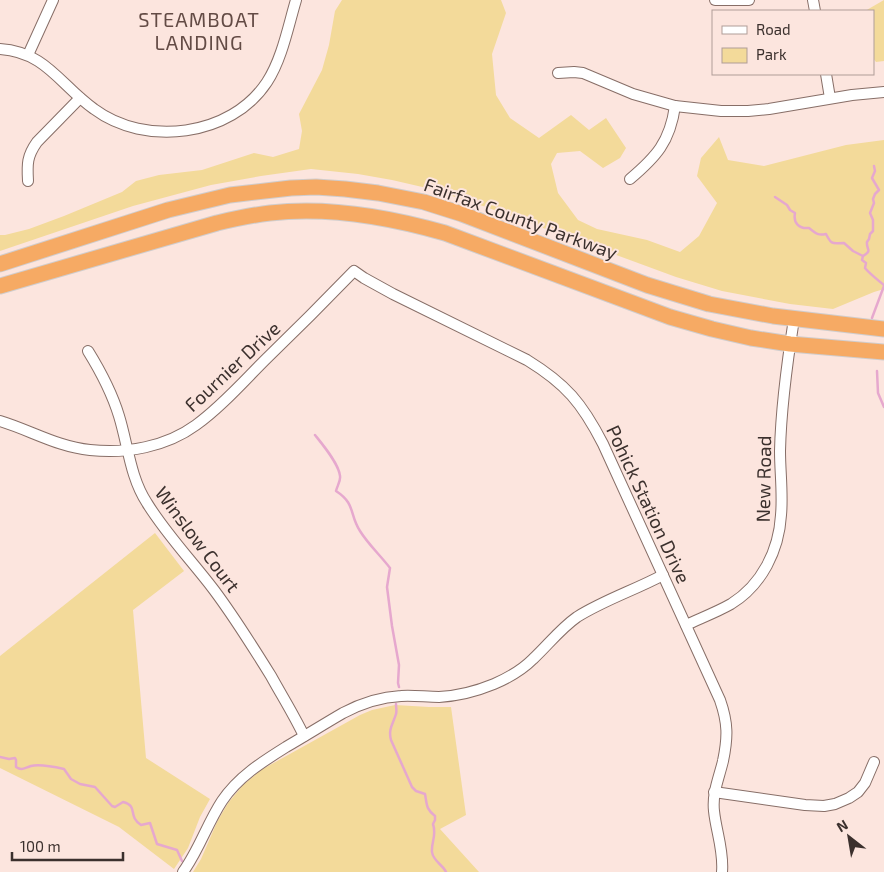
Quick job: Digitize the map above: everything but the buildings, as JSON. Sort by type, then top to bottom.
[{"type":"highway","name":"Fairfax County Parkway","points":[[0,264],[168,210],[230,195],[291,188],[345,189],[424,202],[462,214],[647,286],[709,304],[772,316],[884,329]]},
{"type":"highway","points":[[0,286],[217,223],[248,216],[298,211],[350,213],[413,224],[445,233],[670,317],[712,329],[790,344],[884,352]]},
{"type":"street","points":[[28,55],[53,0]]},
{"type":"street","points":[[0,49],[28,55],[50,70],[94,109],[115,121],[145,130],[167,132],[188,130],[210,124],[231,115],[249,102],[268,82],[278,62],[296,0]]},
{"type":"street","points":[[715,0],[748,0]]},
{"type":"street","points":[[558,73],[583,73],[657,102],[720,111],[748,111],[830,98],[884,92]]},
{"type":"street","points":[[826,75],[830,98]]},
{"type":"street","points":[[28,181],[27,166],[31,150],[80,98]]},
{"type":"street","points":[[630,179],[649,162],[662,146],[671,126],[675,106]]},
{"type":"street","name":"Fournier Drive","points":[[0,421],[73,448],[104,451],[127,450],[144,448],[162,442],[184,432],[219,406],[354,271]]},
{"type":"street","name":"Pohick Station Drive","points":[[354,271],[393,294],[527,360],[545,371],[566,389],[591,421],[686,625],[726,717],[725,751],[714,792],[714,810],[722,856],[722,872]]},
{"type":"street","name":"New Road","points":[[686,625],[720,610],[742,596],[759,579],[767,567],[775,548],[782,515],[780,450],[783,390],[794,319]]},
{"type":"street","name":"Winslow Court","points":[[88,351],[101,372],[112,398],[136,481],[147,503],[232,614],[255,650],[304,736]]},
{"type":"street","points":[[183,872],[192,860],[215,813],[232,788],[256,766],[304,736],[352,708],[378,700],[401,696],[439,697],[456,695],[495,684],[514,674],[524,666],[564,627],[578,617],[663,575]]},
{"type":"street","points":[[714,792],[805,805],[830,805],[849,798],[858,792],[865,783],[874,762]]},
{"type":"green space","points":[[342,0],[501,0],[506,13],[492,54],[496,95],[510,118],[539,138],[571,115],[589,130],[606,118],[626,148],[620,158],[603,168],[580,151],[557,153],[551,164],[558,193],[578,220],[597,229],[647,240],[680,252],[699,236],[717,203],[697,176],[701,158],[719,137],[728,160],[764,166],[846,145],[884,140],[884,289],[833,309],[790,304],[722,291],[676,277],[486,207],[431,189],[358,174],[311,169],[211,185],[133,206],[0,251],[0,235],[29,229],[64,216],[122,192],[136,181],[159,175],[202,170],[254,153],[273,157],[299,149],[302,131],[299,114],[322,70],[335,11]]},
{"type":"green space","points":[[884,0],[884,61],[876,62],[874,59],[874,10],[867,10]]},
{"type":"green space","points":[[155,533],[184,571],[133,610],[146,758],[210,799],[200,817],[188,848],[174,869],[119,827],[0,768],[0,656]]},
{"type":"green space","points":[[395,705],[451,707],[466,815],[440,829],[479,872],[193,872],[228,803],[243,785],[261,770],[360,715],[372,710]]},
{"type":"waterway","points":[[874,166],[875,171],[872,178],[879,190],[873,199],[874,203],[870,213],[873,220],[873,231],[867,242],[868,251],[862,260],[866,263],[865,268],[884,285]]},
{"type":"waterway","points":[[775,197],[795,213],[795,220],[798,225],[809,228],[815,233],[826,234],[831,242],[844,243],[853,251],[863,256]]},
{"type":"waterway","points":[[872,318],[884,286]]},
{"type":"waterway","points":[[877,371],[878,393],[884,407]]},
{"type":"waterway","points":[[315,435],[339,471],[340,480],[336,491],[347,500],[363,536],[390,568],[387,587],[399,665],[399,687]]},
{"type":"waterway","points":[[396,704],[396,713],[390,730],[391,740],[412,787],[416,791],[425,794],[428,809],[435,816],[432,852],[434,858],[446,872]]},
{"type":"waterway","points":[[0,757],[15,758],[16,767],[20,769],[38,765],[64,769],[71,779],[80,784],[95,787],[112,806],[115,807],[123,802],[128,804],[131,806],[137,822],[141,825],[150,823],[157,844],[177,850],[182,861]]},
{"type":"district","name":"STEAMBOAT LANDING","points":[[199,30]]}]
